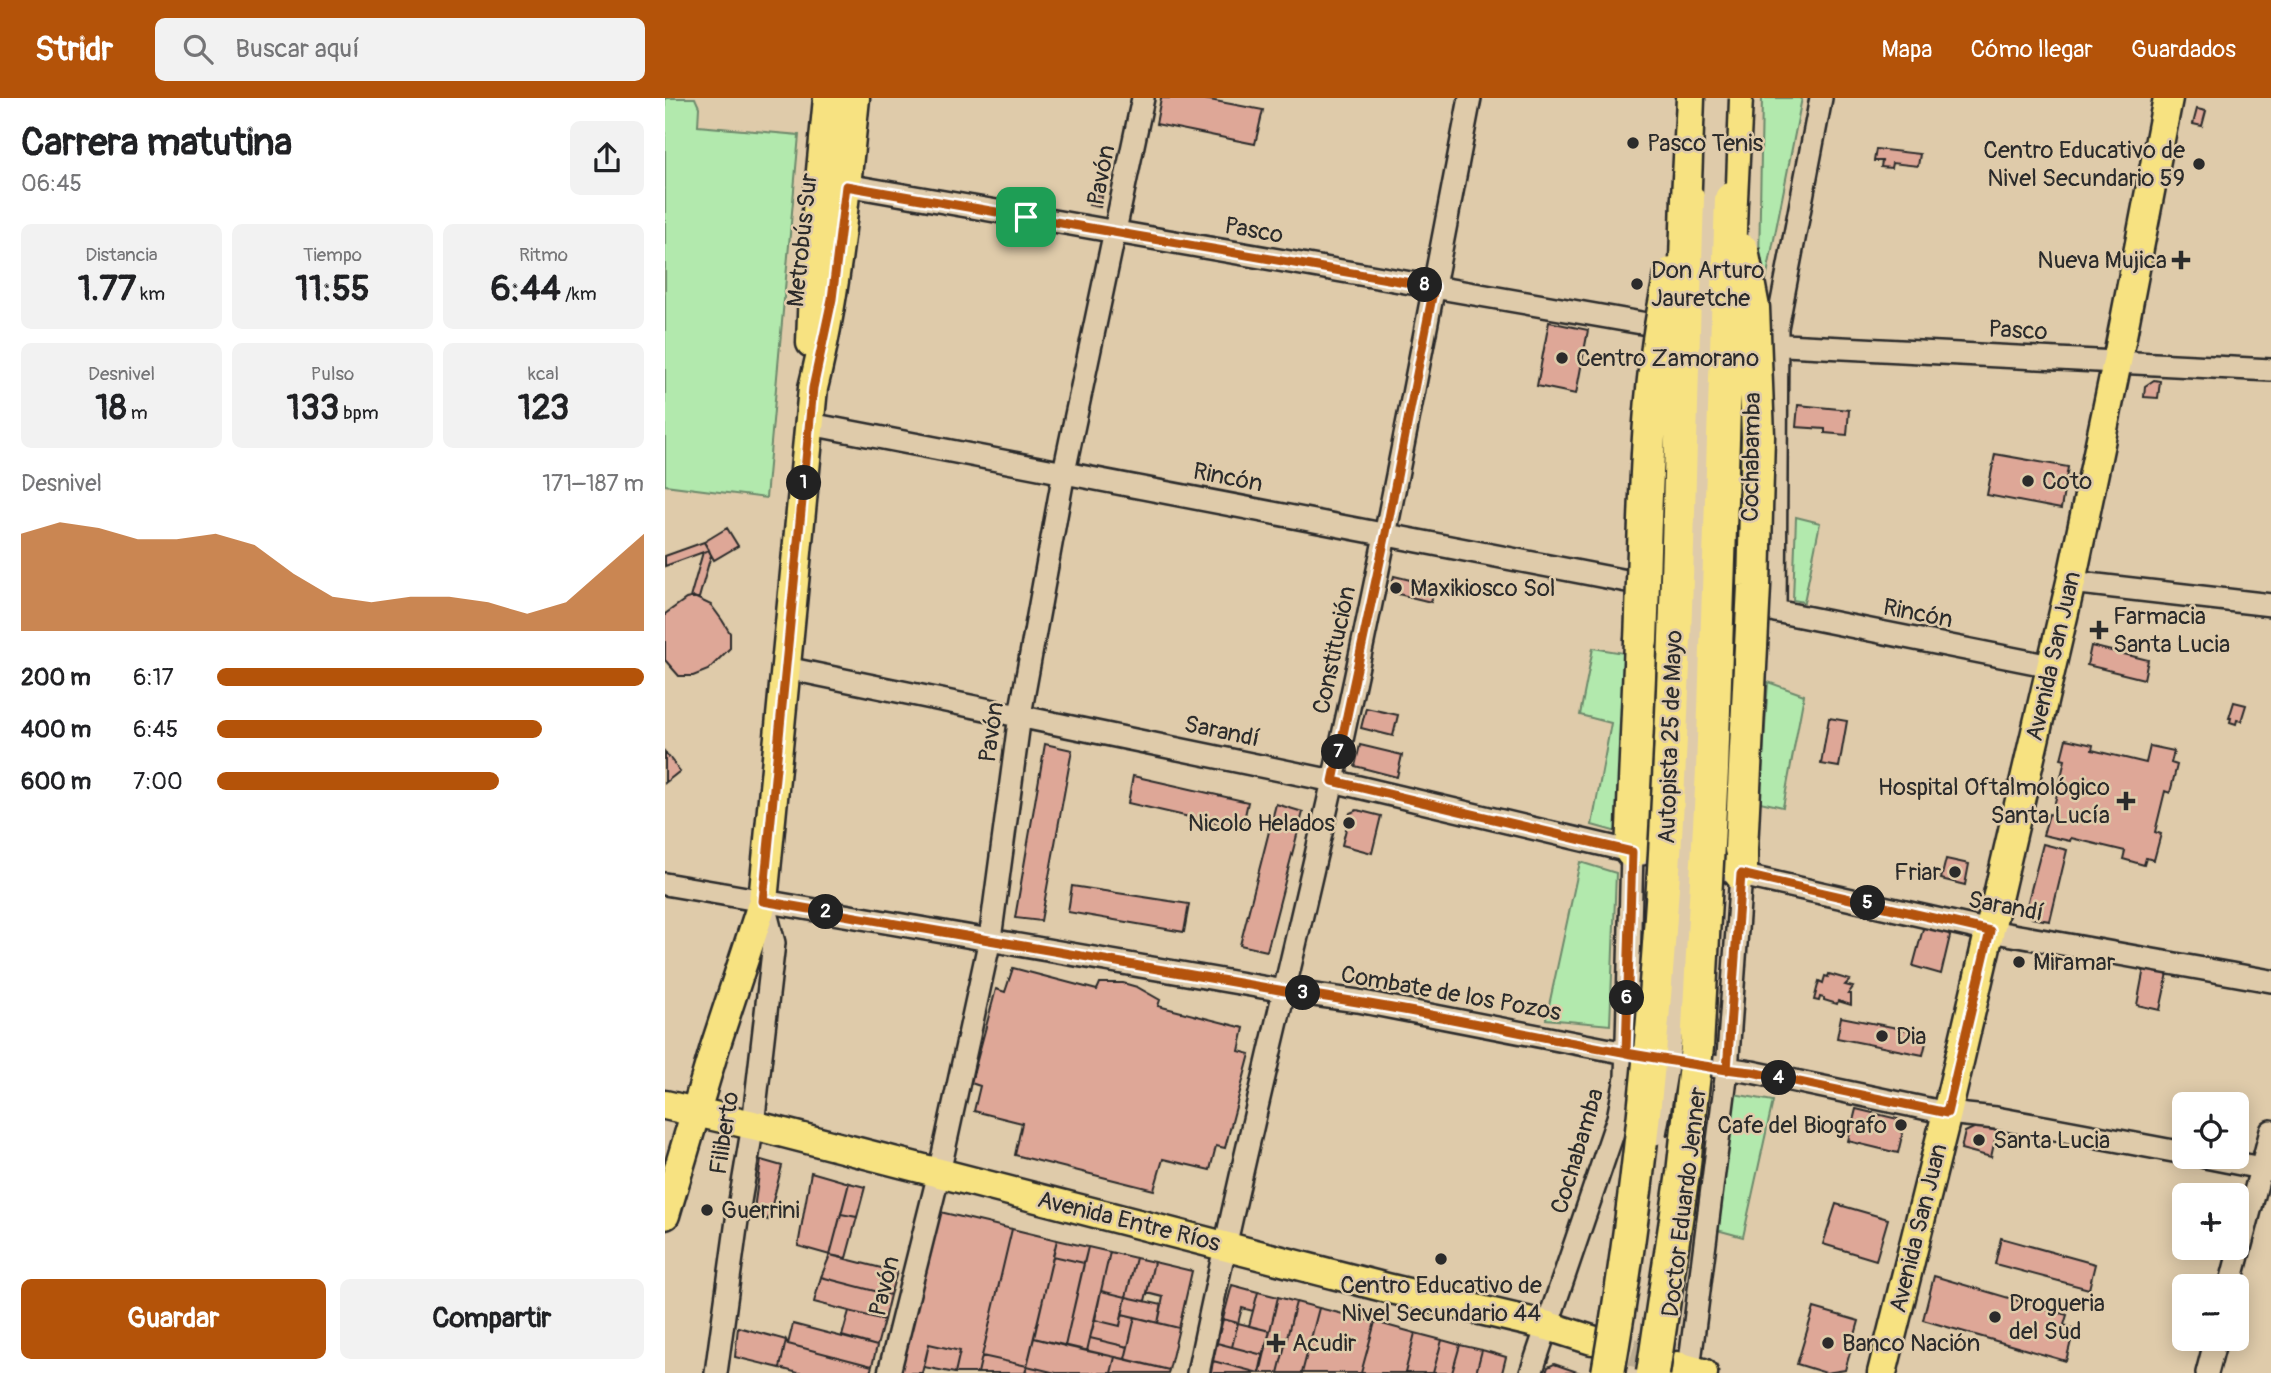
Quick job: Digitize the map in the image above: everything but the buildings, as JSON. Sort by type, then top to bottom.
[{"type":"highway","points":[[1682,98],[1691,150]]},
{"type":"highway","name":"Autopista 25 de Mayo","points":[[1608,1373],[1620,1307],[1648,1088],[1664,893],[1693,98]]},
{"type":"highway","name":"Autopista 25 de Mayo","points":[[1680,1370],[1683,1173],[1697,1047],[1704,932],[1736,98]]},
{"type":"highway","points":[[1734,150],[1743,98]]},
{"type":"highway","points":[[1638,854],[1641,641],[1648,465],[1658,337],[1688,198]]},
{"type":"highway","points":[[1731,199],[1753,308],[1758,436],[1754,586],[1738,865]]},
{"type":"main road","points":[[813,388],[810,329],[813,263],[828,98]]},
{"type":"main road","points":[[665,1215],[763,901],[813,388],[830,310],[855,98]]},
{"type":"main road","name":"Avenida San Juan","points":[[1882,1373],[1947,1113],[2071,582],[2168,98]]},
{"type":"main road","name":"Avenida Entre Ríos","points":[[665,1105],[939,1172],[1387,1288],[1548,1326],[1593,1340]]},
{"type":"street","name":"Metrobús Sur","points":[[813,388],[842,98]]},
{"type":"street","name":"Pavón","points":[[889,1373],[939,1172],[990,939],[1020,715],[1064,472],[1143,98]]},
{"type":"street","name":"Constitución","points":[[1198,1373],[1224,1245],[1333,781],[1386,533],[1470,98]]},
{"type":"street","points":[[1620,1307],[1669,1054],[1684,912],[1695,748],[1717,98]]},
{"type":"street","name":"Cochabamba","points":[[1775,611],[1771,345],[1777,328],[1821,98]]},
{"type":"street","name":"Pasco","points":[[846,186],[1653,325]]},
{"type":"street","name":"Pasco","points":[[1771,345],[2271,370]]},
{"type":"street","name":"Rincón","points":[[810,424],[1637,583]]},
{"type":"street","points":[[2071,582],[2271,605]]},
{"type":"street","name":"Rincón","points":[[1775,611],[2051,666]]},
{"type":"street","name":"Sarandí","points":[[786,668],[1333,781],[1638,854]]},
{"type":"street","points":[[1695,748],[1697,850],[1704,932]]},
{"type":"street","name":"Cochabamba","points":[[1531,1373],[1618,1118],[1626,1078],[1638,854]]},
{"type":"street","name":"Sarandí","points":[[1738,865],[1990,931],[2271,981]]},
{"type":"street","name":"Doctor Eduardo Jenner","points":[[1680,1370],[1727,1070],[1738,865]]},
{"type":"street","name":"Combate de los Pozos","points":[[665,884],[1285,991],[1358,1001],[1626,1053],[1752,1072],[1947,1113],[1996,1118],[2172,1151]]},
{"type":"street","name":"Filiberto","points":[[716,1373],[753,1125],[774,943],[763,901]]},
{"type":"street","points":[[2234,1274],[2266,1169],[2271,1131]]},
{"type":"street","points":[[2207,1373],[2213,1351]]},
{"type":"green space","points":[[665,98],[695,98],[699,107],[698,126],[799,135],[766,498],[665,485]]},
{"type":"green space","points":[[1762,98],[1802,98],[1758,320]]},
{"type":"green space","points":[[1796,517],[1820,523],[1804,602],[1793,600]]},
{"type":"green space","points":[[1593,648],[1624,653],[1617,832],[1592,825],[1611,723],[1580,715]]},
{"type":"green space","points":[[1768,682],[1804,695],[1783,807],[1760,802]]},
{"type":"green space","points":[[1580,862],[1616,873],[1610,1025],[1546,1019]]},
{"type":"green space","points":[[1734,1094],[1773,1101],[1743,1237],[1717,1230]]},
{"type":"tunnel","points":[[1592,1340],[1677,1365]]},
{"type":"place","name":"Pasco Tenis","points":[[1633,143]]},
{"type":"place","name":"Centro Educativo de Nivel Secundario 59","points":[[2199,164]]},
{"type":"place","name":"Nueva Mujica","points":[[2181,260]]},
{"type":"place","name":"Don Arturo Jauretche","points":[[1637,284]]},
{"type":"place","name":"Centro Zamorano","points":[[1562,358]]},
{"type":"place","name":"Coto","points":[[2028,481]]},
{"type":"place","name":"Maxikiosco Sol","points":[[1396,588]]},
{"type":"place","name":"Farmacia Santa Lucia","points":[[2099,630]]},
{"type":"place","name":"Hospital Oftalmológico Santa Lucía","points":[[2126,801]]},
{"type":"place","name":"Nicolo Helados","points":[[1349,823]]},
{"type":"place","name":"Friar","points":[[1955,872]]},
{"type":"place","name":"Miramar","points":[[2019,962]]},
{"type":"place","name":"Dia","points":[[1882,1036]]},
{"type":"place","name":"Cafe del Biografo","points":[[1901,1125]]},
{"type":"place","name":"Santa Lucia","points":[[1979,1140]]},
{"type":"place","name":"Guerrini","points":[[707,1210]]},
{"type":"place","name":"Centro Educativo de Nivel Secundario 44","points":[[1441,1259]]},
{"type":"place","name":"Drogueria del Sud","points":[[1995,1317]]},
{"type":"place","name":"Acudir","points":[[1276,1343]]},
{"type":"place","name":"Banco Nación","points":[[1828,1343]]},
{"type":"route","points":[[1026,217],[846,186],[832,299],[813,388],[763,901],[1285,991],[1358,1001],[1626,1053],[1727,1070],[1752,1072],[1947,1113],[1990,931],[1741,874],[1727,1070],[1626,1053],[1632,852],[1333,781],[1386,533],[1434,287],[1026,217]]}]
